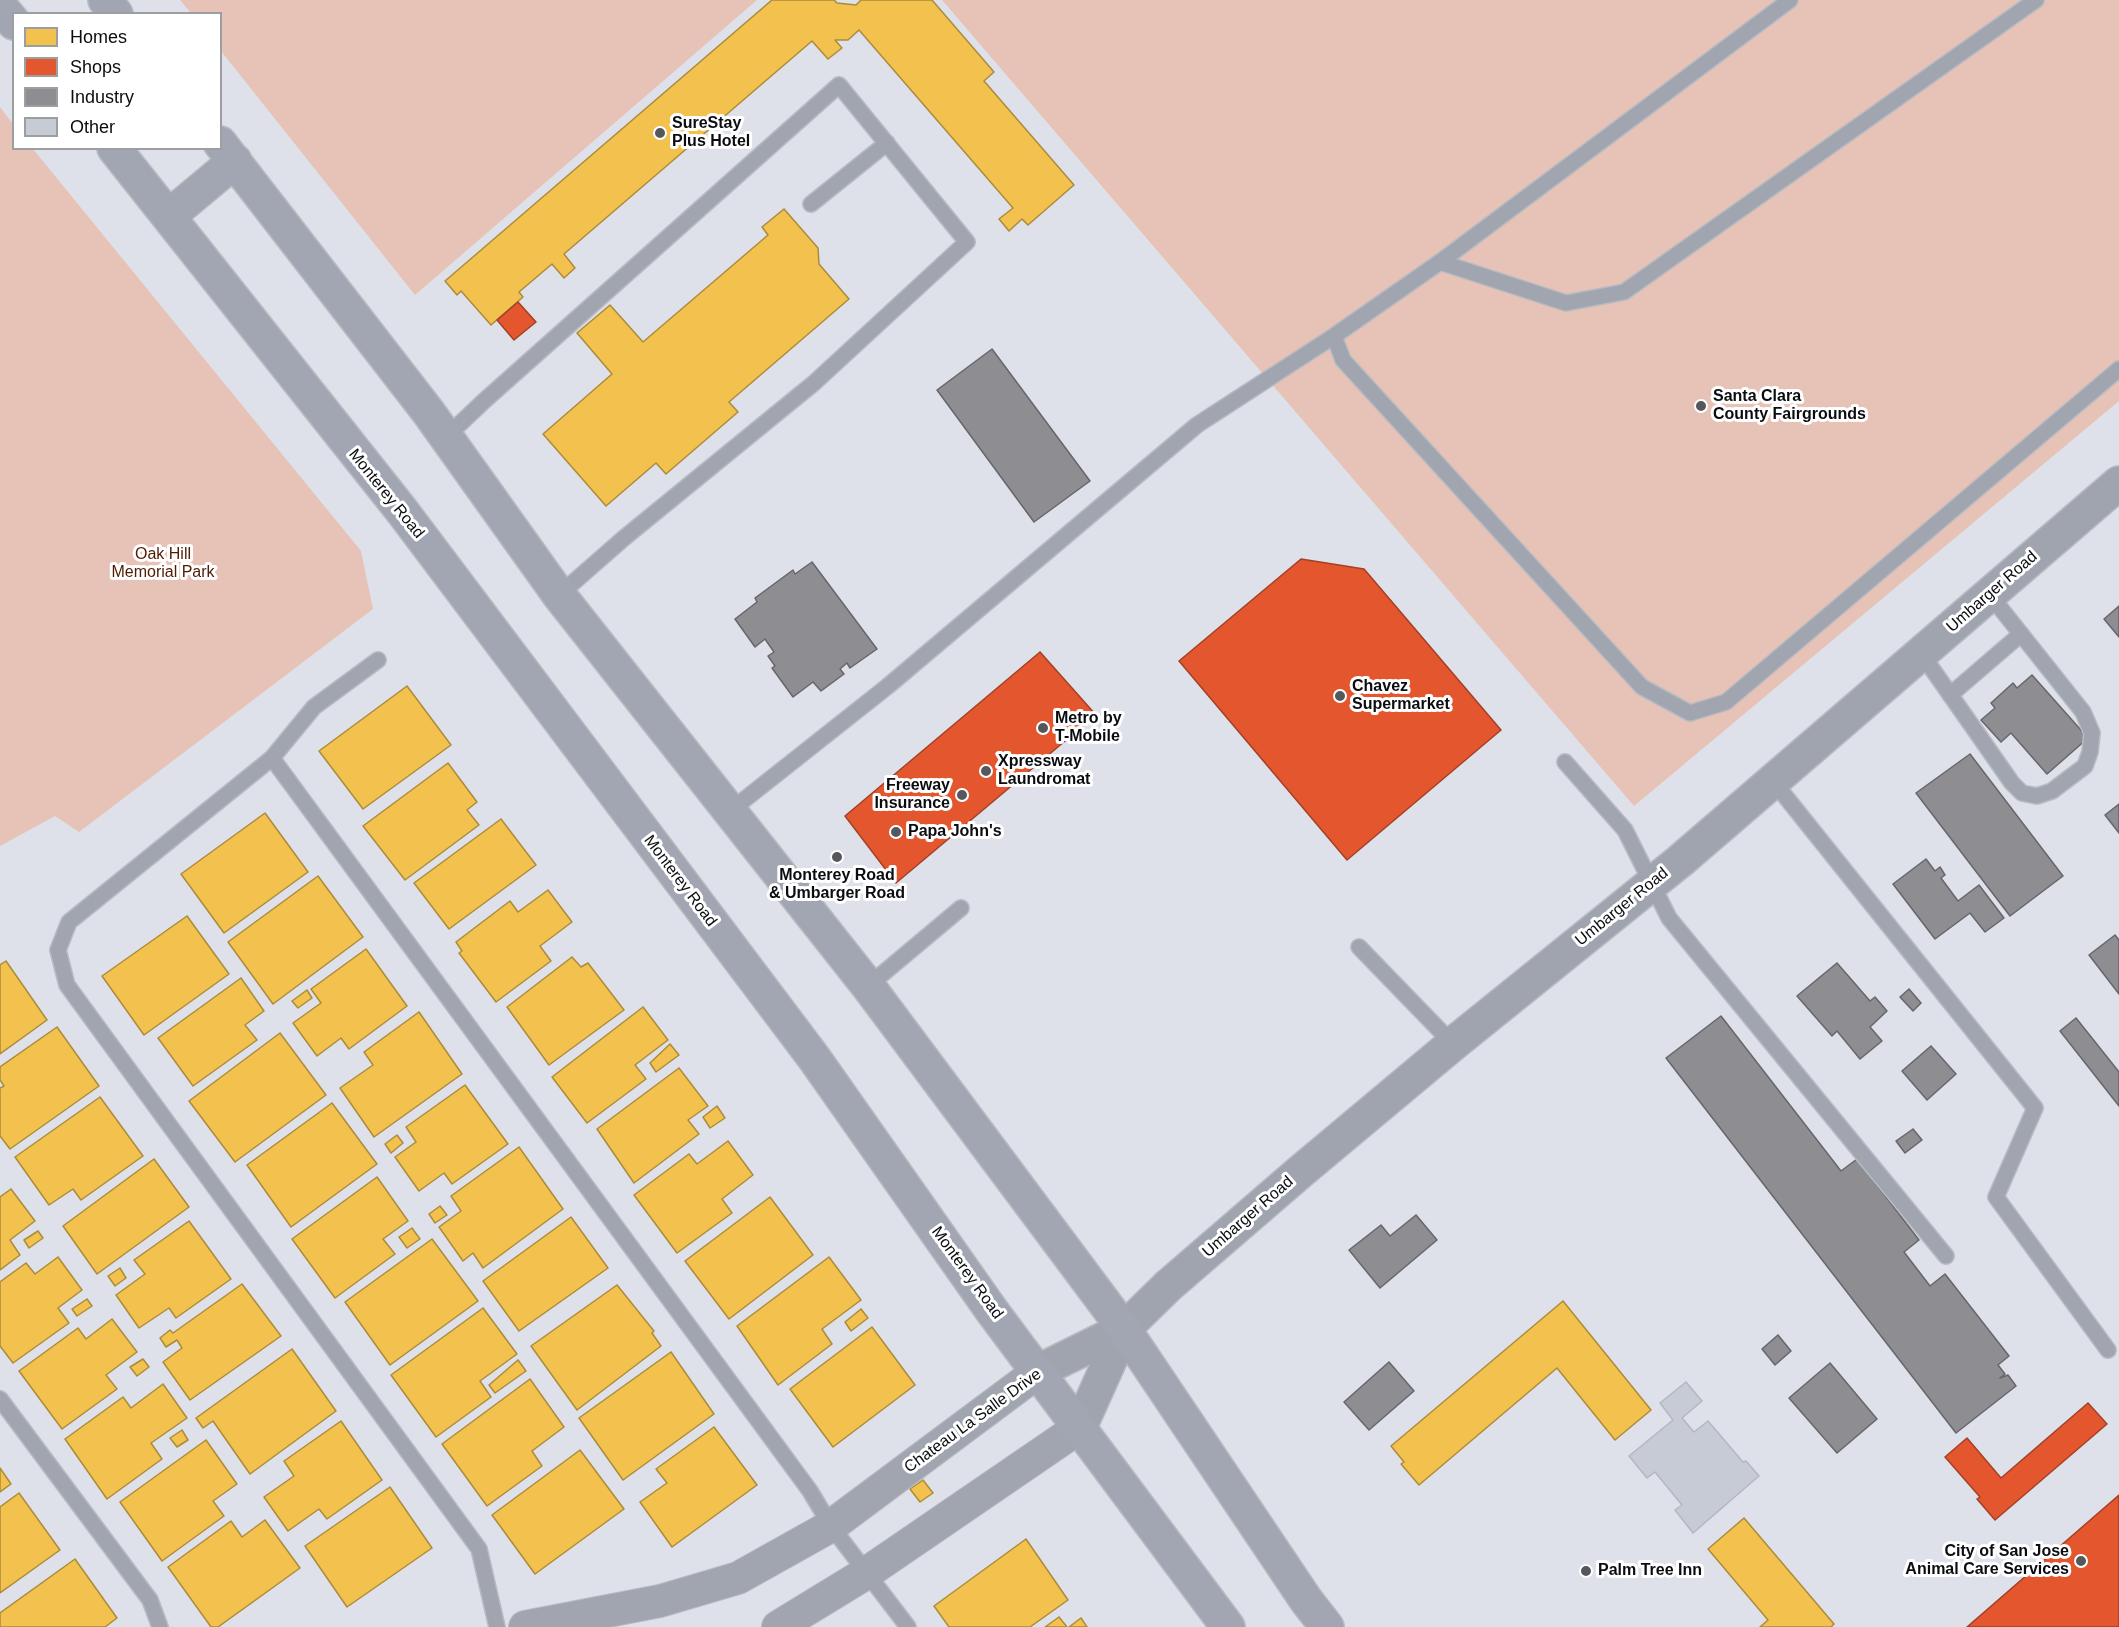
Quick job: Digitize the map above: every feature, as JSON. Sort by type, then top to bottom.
[{"type":"main road","points":[[105,0],[114,12]]},
{"type":"main road","points":[[0,6],[12,20]]},
{"type":"main road","name":"Monterey Road","points":[[116,150],[402,511],[807,1048],[992,1311],[1228,1627]]},
{"type":"main road","points":[[169,216],[228,152],[445,438],[559,595],[868,986],[1124,1329],[1327,1627]]},
{"type":"street","name":"Umbarger Road","points":[[1124,1329],[1168,1286],[1453,1044],[1652,883],[1773,781],[2119,483]]},
{"type":"street","name":"Chateau La Salle Drive","points":[[525,1627],[597,1620],[738,1578],[831,1526],[1039,1371],[1124,1329]]},
{"type":"street","points":[[778,1627],[868,1572],[1080,1427],[1124,1329]]},
{"type":"lane","points":[[730,811],[888,686],[1197,425],[1334,336],[1440,262],[1790,0]]},
{"type":"lane","points":[[1440,262],[1566,303],[1624,292],[2036,0]]},
{"type":"lane","points":[[445,438],[492,393],[839,85],[967,242],[814,383],[633,530],[559,595]]},
{"type":"lane","points":[[811,204],[887,143]]},
{"type":"lane","points":[[1334,336],[1343,360],[1642,687],[1690,713],[1726,702],[2119,369]]},
{"type":"lane","points":[[1921,653],[2022,793],[2037,796],[2052,791],[2085,766],[2090,752],[2092,733],[2084,712],[1990,595]]},
{"type":"lane","points":[[1950,695],[2021,634]]},
{"type":"lane","points":[[378,660],[314,707],[272,758],[69,922],[58,950],[67,985],[479,1549],[497,1627]]},
{"type":"lane","points":[[272,758],[810,1491],[831,1526],[908,1627]]},
{"type":"lane","points":[[1565,762],[1625,830],[1669,918],[1946,1257]]},
{"type":"lane","points":[[1773,781],[2035,1108],[1996,1197],[2108,1350]]},
{"type":"lane","points":[[868,986],[961,908]]},
{"type":"lane","points":[[1359,947],[1453,1044]]},
{"type":"lane","points":[[0,1399],[150,1600],[160,1627]]},
{"type":"green space","points":[[180,0],[757,0],[415,295],[222,52],[222,12],[190,12]]},
{"type":"green space","name":"Santa Clara County Fairgrounds","points":[[942,0],[2119,0],[2119,401],[1634,806]]},
{"type":"green space","name":"Oak Hill Memorial Park","points":[[0,107],[12,123],[12,150],[34,150],[361,551],[373,609],[79,832],[55,816],[0,846]]},
{"type":"building: Homes","name":"SureStay Plus Hotel","points":[[772,0],[834,0],[837,3],[856,5],[861,0],[932,0],[994,72],[984,81],[1074,185],[1028,225],[1022,219],[1009,231],[999,219],[1013,208],[859,30],[848,40],[835,40],[842,48],[828,59],[812,41],[564,254],[575,268],[564,278],[552,264],[519,292],[523,297],[491,325],[461,291],[457,295],[445,281]]},
{"type":"building: Homes","points":[[784,209],[818,248],[819,264],[849,299],[729,402],[738,412],[666,474],[656,463],[606,506],[543,434],[612,374],[577,333],[610,305],[643,342],[768,235],[762,227]]},
{"type":"building: Homes","points":[[407,686],[451,745],[363,809],[319,751]]},
{"type":"building: Homes","points":[[448,763],[477,802],[467,810],[479,825],[405,880],[363,826]]},
{"type":"building: Homes","points":[[265,813],[308,872],[224,933],[181,874]]},
{"type":"building: Homes","points":[[501,819],[536,865],[449,929],[414,883]]},
{"type":"building: Homes","points":[[318,876],[363,937],[273,1004],[228,942]]},
{"type":"building: Homes","points":[[548,890],[572,922],[540,946],[551,961],[496,1002],[459,953],[462,951],[456,942],[510,901],[518,912]]},
{"type":"building: Homes","points":[[187,916],[229,974],[144,1035],[102,976]]},
{"type":"building: Homes","points":[[366,949],[407,1006],[349,1049],[341,1038],[317,1056],[293,1023],[321,1003],[311,989]]},
{"type":"building: Homes","points":[[572,957],[581,967],[588,963],[624,1010],[549,1065],[507,1007]]},
{"type":"building: Homes","points":[[6,961],[47,1020],[0,1054],[0,965]]},
{"type":"building: Homes","points":[[241,978],[264,1011],[245,1025],[257,1040],[193,1086],[158,1038]]},
{"type":"building: Homes","points":[[307,990],[312,998],[298,1008],[292,1001]]},
{"type":"building: Homes","points":[[643,1007],[668,1040],[635,1065],[646,1079],[587,1123],[552,1077]]},
{"type":"building: Homes","points":[[419,1012],[462,1074],[374,1137],[340,1088],[373,1065],[364,1052]]},
{"type":"building: Homes","points":[[57,1027],[99,1086],[10,1149],[0,1136],[0,1088],[4,1086],[0,1080],[0,1067]]},
{"type":"building: Homes","points":[[280,1033],[326,1095],[235,1162],[189,1101]]},
{"type":"building: Homes","points":[[670,1044],[679,1055],[656,1072],[650,1063]]},
{"type":"building: Homes","points":[[679,1068],[708,1106],[688,1120],[699,1134],[634,1183],[597,1129]]},
{"type":"building: Homes","points":[[465,1085],[508,1144],[452,1184],[444,1173],[419,1191],[395,1157],[416,1142],[406,1127]]},
{"type":"building: Homes","points":[[100,1097],[143,1156],[81,1200],[73,1189],[49,1205],[15,1157]]},
{"type":"building: Homes","points":[[332,1103],[377,1164],[291,1227],[247,1165]]},
{"type":"building: Homes","points":[[717,1106],[725,1118],[710,1128],[703,1117]]},
{"type":"building: Homes","points":[[397,1135],[403,1143],[391,1153],[385,1144]]},
{"type":"building: Homes","points":[[728,1141],[753,1175],[722,1199],[732,1213],[677,1253],[634,1195],[689,1154],[697,1164]]},
{"type":"building: Homes","points":[[519,1147],[563,1209],[483,1268],[473,1253],[463,1261],[439,1227],[461,1211],[451,1196]]},
{"type":"building: Homes","points":[[154,1159],[189,1207],[97,1274],[63,1226]]},
{"type":"building: Homes","points":[[377,1177],[408,1221],[383,1239],[395,1254],[335,1298],[292,1239]]},
{"type":"building: Homes","points":[[11,1189],[35,1221],[10,1240],[20,1255],[0,1270],[0,1197]]},
{"type":"building: Homes","points":[[770,1197],[813,1255],[729,1319],[685,1261]]},
{"type":"building: Homes","points":[[440,1206],[447,1215],[435,1223],[429,1214]]},
{"type":"building: Homes","points":[[571,1217],[608,1268],[519,1331],[483,1281]]},
{"type":"building: Homes","points":[[189,1221],[231,1279],[176,1318],[169,1308],[139,1328],[116,1295],[145,1274],[134,1260]]},
{"type":"building: Homes","points":[[412,1228],[420,1239],[407,1248],[399,1237]]},
{"type":"building: Homes","points":[[38,1231],[43,1238],[29,1248],[24,1240]]},
{"type":"building: Homes","points":[[432,1239],[478,1301],[390,1365],[345,1302]]},
{"type":"building: Homes","points":[[58,1257],[82,1290],[58,1308],[69,1323],[13,1363],[0,1346],[0,1282],[26,1263],[35,1274]]},
{"type":"building: Homes","points":[[829,1257],[861,1300],[822,1329],[832,1344],[778,1385],[737,1326]]},
{"type":"building: Homes","points":[[120,1268],[126,1278],[115,1286],[108,1276]]},
{"type":"building: Homes","points":[[242,1284],[281,1336],[190,1400],[163,1362],[182,1348],[177,1340],[166,1347],[160,1338],[170,1330],[173,1333]]},
{"type":"building: Homes","points":[[617,1285],[654,1331],[652,1333],[661,1346],[577,1410],[531,1346]]},
{"type":"building: Homes","points":[[87,1299],[92,1306],[77,1316],[72,1309]]},
{"type":"building: Homes","points":[[1563,1301],[1651,1410],[1615,1440],[1557,1368],[1419,1485],[1401,1464],[1404,1462],[1391,1446]]},
{"type":"building: Homes","points":[[483,1308],[517,1354],[480,1381],[491,1397],[436,1437],[391,1375]]},
{"type":"building: Homes","points":[[861,1309],[868,1318],[851,1331],[845,1322]]},
{"type":"building: Homes","points":[[112,1319],[137,1352],[106,1375],[117,1389],[62,1429],[19,1371],[78,1328],[86,1339]]},
{"type":"building: Homes","points":[[872,1327],[915,1385],[833,1447],[790,1389]]},
{"type":"building: Homes","points":[[292,1349],[336,1411],[250,1474],[213,1421],[203,1428],[196,1418]]},
{"type":"building: Homes","points":[[671,1352],[714,1414],[623,1480],[579,1418]]},
{"type":"building: Homes","points":[[143,1359],[149,1367],[137,1376],[130,1367]]},
{"type":"building: Homes","points":[[518,1360],[526,1371],[495,1393],[489,1385]]},
{"type":"building: Homes","points":[[530,1379],[564,1427],[532,1451],[542,1466],[487,1506],[442,1444]]},
{"type":"building: Homes","points":[[163,1384],[187,1418],[151,1443],[162,1459],[107,1499],[65,1439],[123,1397],[131,1408]]},
{"type":"building: Homes","points":[[341,1421],[382,1480],[327,1519],[319,1509],[288,1531],[264,1497],[294,1476],[284,1461]]},
{"type":"building: Homes","points":[[714,1427],[757,1485],[672,1547],[640,1502],[667,1483],[656,1469]]},
{"type":"building: Homes","points":[[182,1430],[188,1440],[177,1447],[170,1438]]},
{"type":"building: Homes","points":[[206,1440],[237,1484],[213,1501],[224,1516],[162,1561],[120,1502]]},
{"type":"building: Homes","points":[[580,1450],[624,1509],[535,1574],[492,1515]]},
{"type":"building: Homes","points":[[0,1468],[11,1484],[0,1492]]},
{"type":"building: Homes","points":[[923,1480],[933,1493],[920,1502],[910,1489]]},
{"type":"building: Homes","points":[[390,1487],[432,1548],[347,1607],[305,1546]]},
{"type":"building: Homes","points":[[19,1493],[60,1550],[0,1593],[0,1507]]},
{"type":"building: Homes","points":[[1744,1518],[1834,1624],[1831,1627],[1760,1627],[1768,1620],[1708,1549]]},
{"type":"building: Homes","points":[[265,1520],[300,1568],[218,1627],[211,1627],[168,1567],[231,1521],[242,1537]]},
{"type":"building: Homes","points":[[1026,1539],[1068,1600],[1030,1627],[949,1627],[934,1606]]},
{"type":"building: Homes","points":[[75,1559],[117,1618],[105,1627],[0,1627],[0,1613]]},
{"type":"building: Homes","points":[[1059,1617],[1067,1627],[1045,1627]]},
{"type":"building: Homes","points":[[1081,1618],[1087,1627],[1069,1627]]},
{"type":"building: Shops","points":[[518,302],[536,322],[514,340],[497,320]]},
{"type":"building: Shops","name":"Chavez Supermarket","points":[[1301,559],[1364,569],[1501,730],[1347,860],[1179,661]]},
{"type":"building: Shops","points":[[1040,652],[1096,715],[896,883],[845,816]]},
{"type":"building: Shops","points":[[2088,1403],[2107,1424],[1995,1520],[1977,1499],[1980,1497],[1945,1457],[1967,1438],[2001,1478]]},
{"type":"building: Shops","name":"City of San Jose Animal Care Services","points":[[2119,1495],[2119,1627],[1967,1627]]},
{"type":"building: Industry","points":[[992,349],[1090,481],[1034,522],[937,390]]},
{"type":"building: Industry","points":[[812,562],[877,649],[850,668],[847,663],[840,669],[844,674],[821,691],[813,682],[793,697],[772,668],[775,666],[768,656],[774,652],[765,639],[755,647],[735,619],[757,602],[755,598],[793,570],[795,574]]},
{"type":"building: Industry","points":[[2119,606],[2119,637],[2104,619]]},
{"type":"building: Industry","points":[[2032,675],[2088,738],[2047,774],[2011,733],[2001,742],[1981,720],[1995,708],[1991,703],[2013,683],[2017,688]]},
{"type":"building: Industry","points":[[1970,754],[2063,876],[2010,916],[1916,793]]},
{"type":"building: Industry","points":[[2119,804],[2119,833],[2105,815]]},
{"type":"building: Industry","points":[[1926,859],[1935,871],[1940,867],[1945,875],[1941,878],[1958,901],[1979,885],[2004,918],[1985,932],[1970,913],[1935,939],[1893,884]]},
{"type":"building: Industry","points":[[2115,935],[2119,940],[2119,994],[2089,955]]},
{"type":"building: Industry","points":[[1837,963],[1870,1001],[1875,997],[1887,1011],[1870,1027],[1882,1041],[1860,1059],[1837,1031],[1832,1036],[1797,996]]},
{"type":"building: Industry","points":[[1909,989],[1921,1003],[1913,1011],[1900,997]]},
{"type":"building: Industry","points":[[1721,1016],[1841,1171],[1857,1159],[1919,1240],[1904,1252],[1930,1286],[1945,1274],[2009,1356],[1998,1365],[2005,1374],[2000,1378],[2008,1375],[2016,1386],[1956,1433],[1666,1058]]},
{"type":"building: Industry","points":[[2076,1018],[2119,1072],[2119,1106],[2060,1031]]},
{"type":"building: Industry","points":[[1931,1046],[1956,1074],[1927,1100],[1902,1071]]},
{"type":"building: Industry","points":[[1913,1129],[1922,1140],[1905,1153],[1896,1141]]},
{"type":"building: Industry","points":[[1416,1215],[1437,1240],[1380,1288],[1349,1250],[1381,1225],[1390,1236]]},
{"type":"building: Industry","points":[[1778,1335],[1791,1351],[1775,1365],[1762,1349]]},
{"type":"building: Industry","points":[[1389,1362],[1414,1391],[1369,1430],[1344,1402]]},
{"type":"building: Industry","points":[[1830,1363],[1877,1419],[1837,1453],[1789,1398]]},
{"type":"building: Other","points":[[1686,1382],[1702,1401],[1682,1418],[1694,1432],[1708,1421],[1743,1462],[1746,1461],[1759,1476],[1693,1533],[1675,1510],[1682,1505],[1655,1472],[1647,1478],[1629,1456],[1673,1420],[1660,1403]]},
{"type":"place","name":"SureStay Plus Hotel","points":[[660,133]]},
{"type":"place","name":"Santa Clara County Fairgrounds","points":[[1701,406]]},
{"type":"place","name":"Chavez Supermarket","points":[[1340,696]]},
{"type":"place","name":"Metro by T-Mobile","points":[[1043,728]]},
{"type":"place","name":"Xpressway Laundromat","points":[[986,771]]},
{"type":"place","name":"Freeway Insurance","points":[[962,795]]},
{"type":"place","name":"Papa John's","points":[[896,832]]},
{"type":"place","name":"Monterey Road & Umbarger Road","points":[[837,857]]},
{"type":"place","name":"City of San Jose Animal Care Services","points":[[2081,1561]]},
{"type":"place","name":"Palm Tree Inn","points":[[1586,1571]]}]
